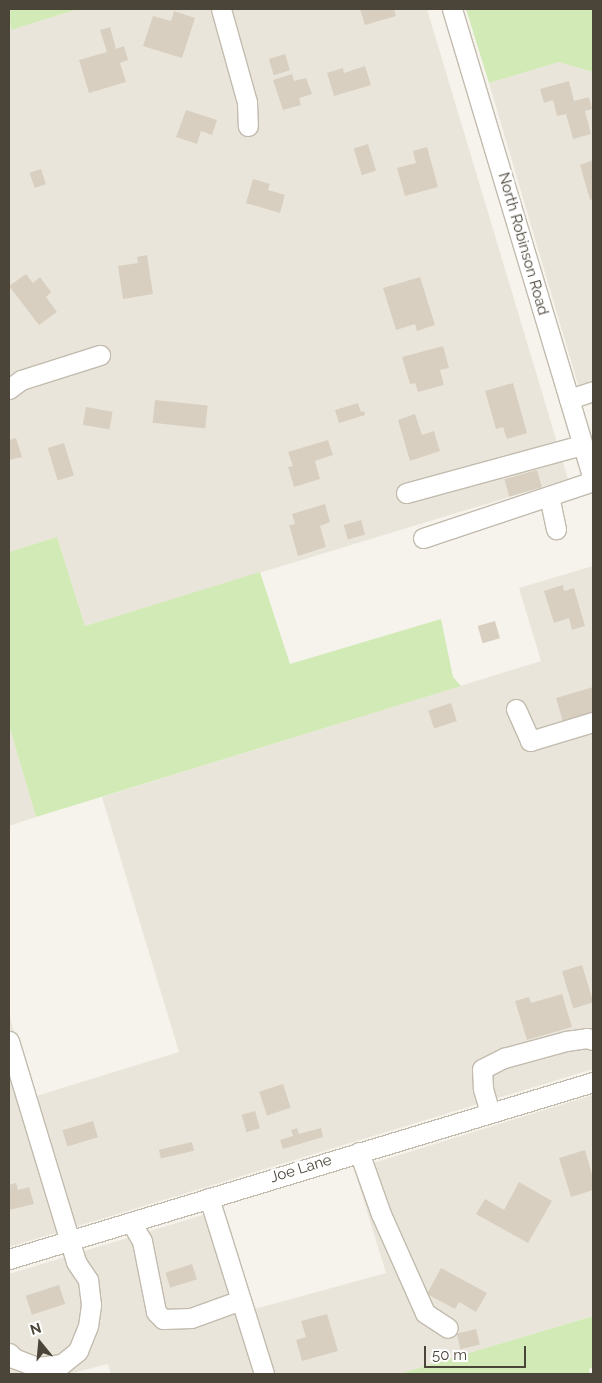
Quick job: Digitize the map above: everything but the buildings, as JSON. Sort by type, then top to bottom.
[{"type":"street","points":[[221,9],[248,102],[248,126]]},
{"type":"street","name":"North Robinson Road","points":[[452,9],[593,481]]},
{"type":"street","points":[[9,389],[20,380],[100,355]]},
{"type":"street","points":[[569,398],[593,391]]},
{"type":"street","points":[[406,494],[582,445]]},
{"type":"street","points":[[423,538],[593,481]]},
{"type":"street","points":[[549,496],[556,529]]},
{"type":"street","points":[[516,709],[530,741],[593,722]]},
{"type":"street","points":[[490,1113],[483,1088],[482,1069],[504,1058],[566,1041],[587,1038],[593,1040]]},
{"type":"street","points":[[9,1041],[71,1240],[76,1262],[88,1280],[91,1305],[88,1326],[78,1351],[62,1364],[37,1367],[14,1358],[9,1353]]},
{"type":"street","name":"Joe Lane","points":[[9,1259],[593,1082]]},
{"type":"street","points":[[358,1152],[381,1214],[425,1313],[448,1328]]},
{"type":"street","points":[[208,1198],[264,1374]]},
{"type":"street","points":[[131,1222],[142,1241],[156,1312],[163,1319],[190,1318],[241,1300]]},
{"type":"shaded area","points":[[78,9],[427,9],[568,479],[85,626],[57,537],[9,552],[9,22],[11,30]]},
{"type":"shaded area","points":[[559,62],[593,72],[593,395],[582,398],[489,83]]},
{"type":"shaded area","points":[[593,566],[593,1069],[9,1247],[9,1014],[33,1097],[179,1052],[102,797],[541,661],[519,588]]},
{"type":"shaded area","points":[[9,725],[36,817],[9,826]]},
{"type":"shaded area","points":[[593,1095],[593,1316],[399,1374],[111,1374],[108,1364],[68,1374],[9,1374],[9,1274],[216,1211],[248,1311],[386,1273],[354,1169]]},
{"type":"green space","points":[[9,9],[78,9],[11,30]]},
{"type":"green space","points":[[466,9],[593,9],[593,72],[559,62],[489,83]]},
{"type":"green space","points":[[57,537],[85,626],[260,572],[290,664],[441,619],[453,677],[461,686],[36,817],[9,725],[9,552]]},
{"type":"green space","points":[[593,1316],[593,1367],[589,1369],[590,1374],[399,1374]]}]
